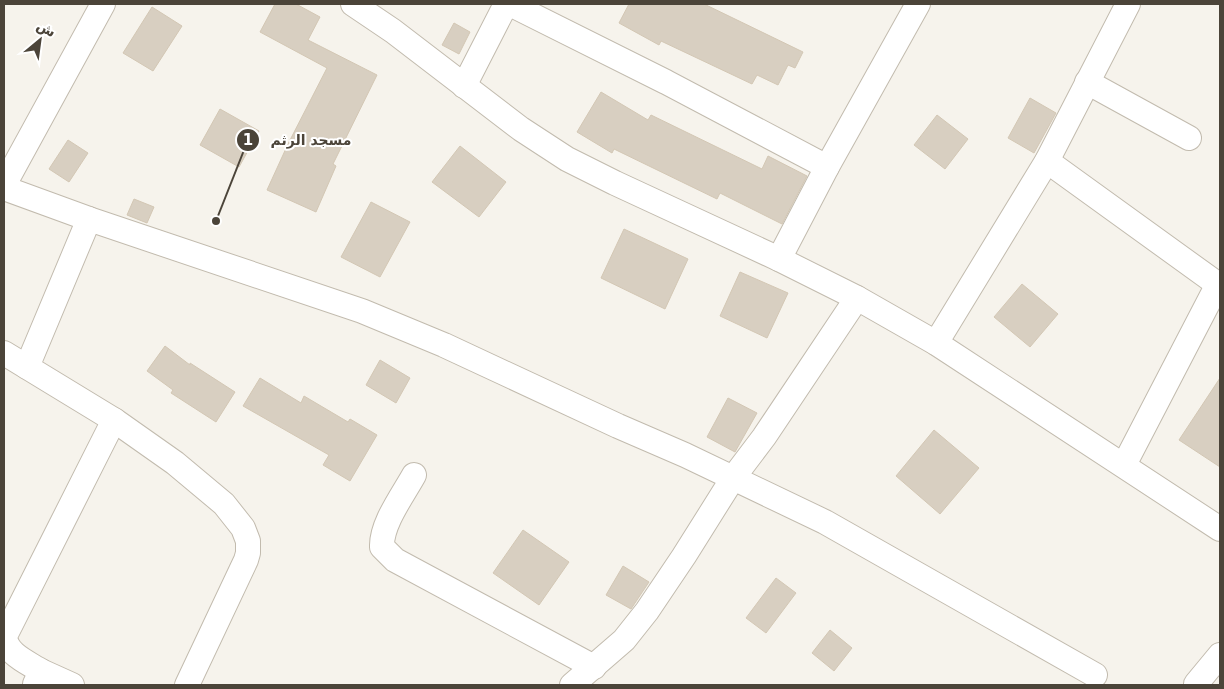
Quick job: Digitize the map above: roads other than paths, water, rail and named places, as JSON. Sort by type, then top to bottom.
[{"type":"street","points":[[103,4],[4,186],[89,219],[362,311],[444,345],[685,455],[825,522],[1095,675]]},
{"type":"street","points":[[353,4],[393,31],[521,129],[567,158],[615,183],[779,259],[857,298],[936,343],[1220,528]]},
{"type":"street","points":[[464,86],[508,4],[666,82],[827,167]]},
{"type":"street","points":[[779,259],[827,167],[918,4]]},
{"type":"street","points":[[936,343],[1047,161],[1127,4]]},
{"type":"street","points":[[1087,82],[1189,138]]},
{"type":"street","points":[[1047,161],[1219,285],[1124,465]]},
{"type":"street","points":[[27,367],[89,219]]},
{"type":"street","points":[[572,685],[624,640],[647,611],[734,478],[764,438],[857,298]]},
{"type":"street","points":[[4,353],[114,420],[175,463],[224,504],[243,528],[248,542],[246,560],[186,685]]},
{"type":"street","points":[[72,685],[38,678],[9,650],[5,636],[114,420]]},
{"type":"street","points":[[414,475],[386,525],[382,537],[382,547],[395,560],[594,667]]},
{"type":"street","points":[[1196,684],[1220,655]]},
{"type":"place","name":"مسجد الرثم","points":[[216,221]]}]
